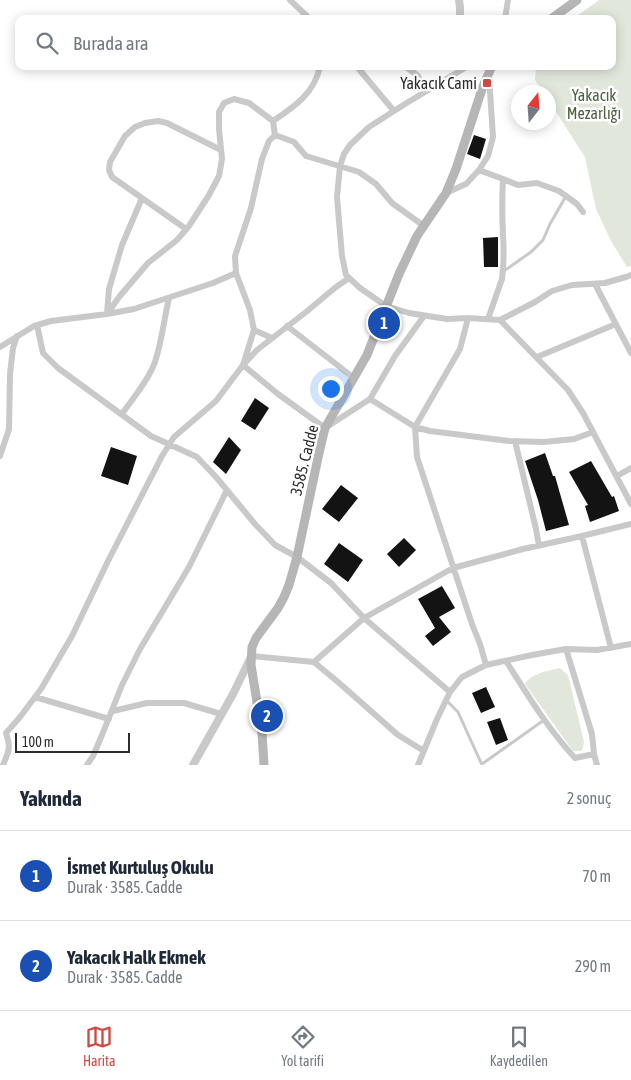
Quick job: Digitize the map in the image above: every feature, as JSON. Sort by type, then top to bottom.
[{"type":"main road","points":[[556,15],[577,0]]},
{"type":"main road","name":"3585. Cadde","points":[[264,765],[262,733],[251,665],[252,647],[256,638],[278,608],[289,585],[297,558],[326,428],[366,355],[417,236],[446,193],[490,70]]},
{"type":"street","points":[[290,0],[306,15]]},
{"type":"street","points":[[458,0],[460,15]]},
{"type":"street","points":[[506,15],[508,0]]},
{"type":"street","points":[[273,121],[309,92],[319,70]]},
{"type":"street","points":[[360,70],[394,111]]},
{"type":"street","points":[[410,70],[418,76],[425,92]]},
{"type":"street","points":[[461,70],[369,127],[350,145],[344,154],[340,166],[337,197],[346,276],[386,306],[409,314],[447,319],[488,318],[500,320],[568,390],[583,413],[631,504]]},
{"type":"street","points":[[446,193],[466,184],[479,170],[488,156],[493,137],[490,70]]},
{"type":"street","points":[[107,314],[148,263],[177,240],[210,195],[219,176],[222,159],[219,112],[224,103],[234,99],[249,103],[273,121],[276,135]]},
{"type":"street","points":[[186,229],[112,177],[109,170],[110,162],[125,136],[135,127],[150,122],[167,123],[221,150]]},
{"type":"street","points":[[276,135],[294,142],[306,156],[359,172],[376,184],[392,203],[424,226]]},
{"type":"street","points":[[243,365],[254,330],[250,310],[236,273],[235,256],[251,208],[262,159],[269,141],[276,135]]},
{"type":"street","points":[[479,170],[518,185],[537,183],[559,191],[577,204],[583,212]]},
{"type":"street","points":[[488,318],[503,272],[503,180]]},
{"type":"street","points":[[107,314],[109,288],[122,245],[142,198]]},
{"type":"street","points":[[0,347],[37,325],[50,321],[134,309],[213,283],[236,273]]},
{"type":"street","points":[[500,320],[552,291],[572,285],[605,283],[631,275]]},
{"type":"street","points":[[3,765],[9,750],[8,740],[3,732],[20,717],[72,636],[108,561],[162,456],[174,437],[216,401],[256,350],[349,278]]},
{"type":"street","points":[[595,284],[631,352]]},
{"type":"street","points":[[122,414],[144,383],[154,363],[169,298]]},
{"type":"street","points":[[243,365],[278,394],[326,428],[370,399],[395,356],[424,316]]},
{"type":"street","points":[[468,318],[460,348],[415,427],[417,456],[486,665]]},
{"type":"street","points":[[537,357],[616,324]]},
{"type":"street","points":[[37,325],[43,353],[58,368],[151,436],[197,458],[227,490],[254,524],[275,545],[297,558],[331,583],[364,618],[450,692]]},
{"type":"street","points":[[288,326],[354,378]]},
{"type":"street","points":[[254,330],[272,338]]},
{"type":"street","points":[[0,456],[9,429],[10,374],[13,348],[17,336]]},
{"type":"street","points":[[370,399],[415,427],[430,431],[515,441],[544,442],[574,438],[593,432]]},
{"type":"street","points":[[515,441],[539,546]]},
{"type":"street","points":[[617,476],[631,468]]},
{"type":"street","points":[[87,765],[93,756],[122,685],[140,649],[188,567],[227,490]]},
{"type":"street","points":[[314,662],[364,618],[453,568],[631,524]]},
{"type":"street","points":[[582,536],[612,648]]},
{"type":"street","points":[[418,765],[450,692],[462,677],[486,665],[566,649],[597,650],[631,644]]},
{"type":"street","points":[[566,649],[592,734],[597,765]]},
{"type":"street","points":[[193,765],[251,656],[314,662],[398,734],[424,751]]},
{"type":"street","points":[[506,661],[544,720],[575,758],[594,754]]},
{"type":"street","points":[[35,696],[109,719]]},
{"type":"street","points":[[113,711],[147,702],[184,703],[221,714]]},
{"type":"lane","points":[[503,272],[531,252],[543,240],[566,196]]},
{"type":"lane","points":[[446,700],[458,712],[482,764],[544,720]]},
{"type":"green space","name":"Yakacık Mezarlığı","points":[[599,0],[631,0],[631,266],[627,267],[611,241],[596,209],[585,157],[556,112],[556,85],[538,85],[535,80],[536,70],[616,70],[616,15],[578,15]]},
{"type":"green space","points":[[560,668],[568,675],[584,742],[582,751],[573,751],[525,684],[531,677],[545,671]]},
{"type":"building","points":[[474,135],[486,139],[480,159],[467,154]]},
{"type":"building","points":[[498,237],[498,267],[484,267],[483,238]]},
{"type":"building","points":[[255,398],[269,408],[255,430],[241,421]]},
{"type":"building","points":[[229,437],[241,450],[226,474],[213,462]]},
{"type":"building","points":[[111,447],[137,456],[128,485],[101,476]]},
{"type":"building","points":[[545,453],[553,476],[555,476],[569,525],[546,531],[525,461]]},
{"type":"building","points":[[591,461],[612,497],[614,496],[619,511],[590,522],[585,506],[588,505],[569,472]]},
{"type":"building","points":[[341,485],[358,498],[339,522],[322,509]]},
{"type":"building","points":[[404,538],[416,550],[399,567],[387,554]]},
{"type":"building","points":[[339,543],[363,560],[348,582],[324,564]]},
{"type":"building","points":[[442,586],[455,608],[439,617],[451,632],[433,646],[425,636],[435,628],[418,599]]},
{"type":"building","points":[[486,687],[495,707],[481,713],[472,693]]},
{"type":"building","points":[[500,718],[508,740],[496,745],[487,722]]},
{"type":"place","name":"Yakacık Cami","points":[[487,83]]},
{"type":"place","name":"İsmet Kurtuluş Okulu","points":[[384,323]]},
{"type":"place","name":"Yakacık Halk Ekmek","points":[[267,716]]}]
